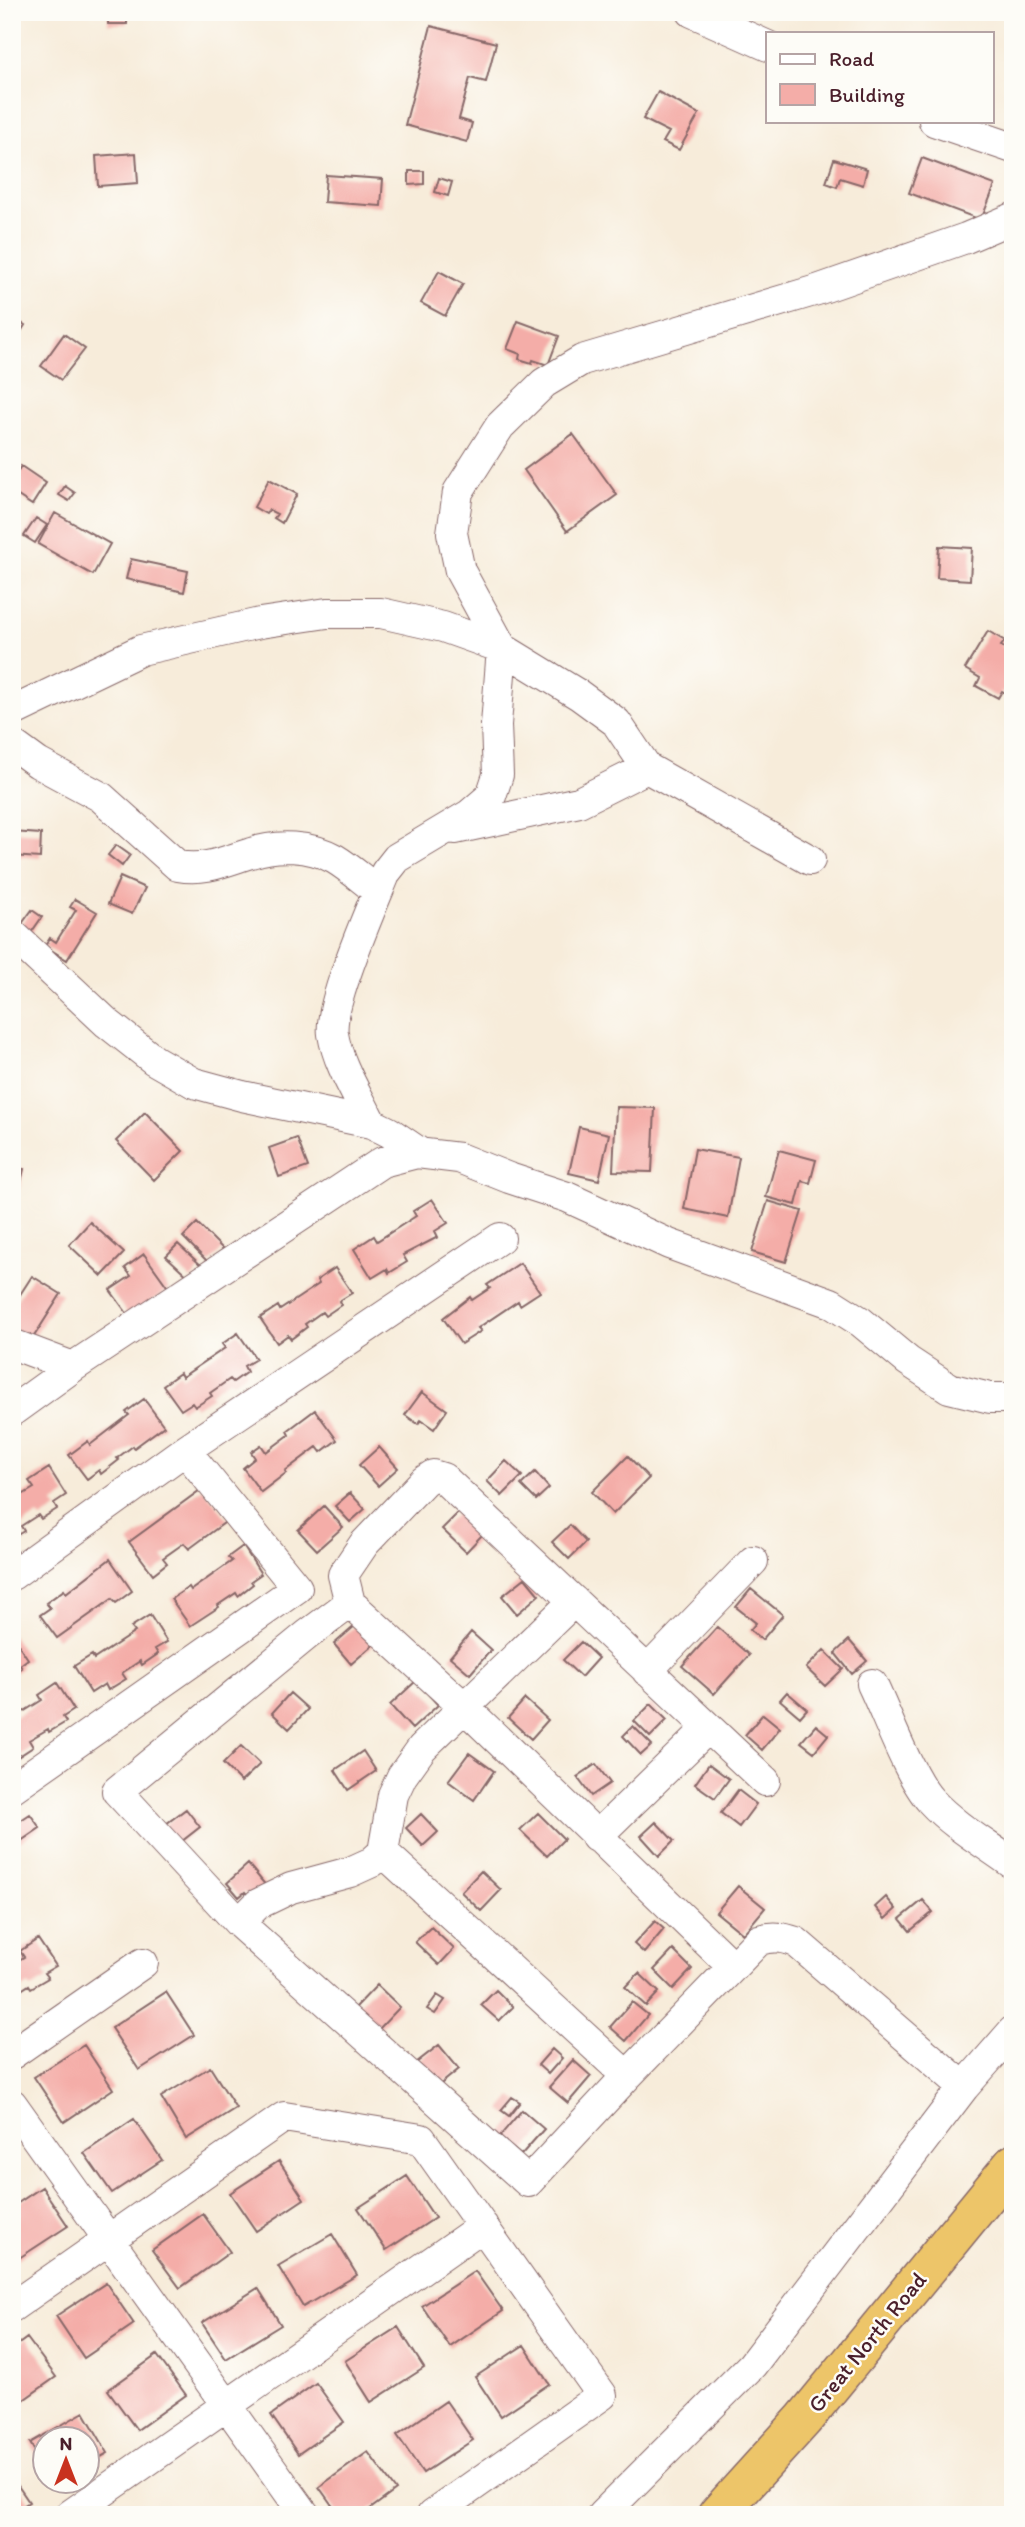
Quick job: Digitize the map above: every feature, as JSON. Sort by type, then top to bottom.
[{"type":"highway","name":"Great North Road","points":[[716,2515],[804,2419],[1013,2164]]},
{"type":"street","points":[[692,12],[766,45]]},
{"type":"street","points":[[937,122],[1013,148]]},
{"type":"street","points":[[371,1123],[340,1058],[332,1033],[335,1006],[386,872],[397,858],[469,815],[491,796],[498,775],[496,725],[502,648],[460,571],[452,533],[458,492],[500,426],[544,383],[582,360],[839,282],[966,238],[1013,218]]},
{"type":"street","points":[[12,712],[141,650],[260,623],[327,613],[382,613],[443,627],[502,648],[579,695],[615,722],[647,768],[810,860]]},
{"type":"street","points":[[12,744],[38,763],[101,797],[178,866],[194,869],[216,865],[254,851],[284,847],[313,851],[334,859],[378,891]]},
{"type":"street","points":[[440,832],[579,802],[647,768]]},
{"type":"street","points":[[12,934],[107,1023],[154,1060],[194,1083],[371,1123],[420,1153]]},
{"type":"street","points":[[12,1411],[73,1367],[382,1162],[420,1153],[459,1158],[509,1178],[567,1196],[669,1244],[831,1303],[861,1322],[908,1361],[949,1388],[990,1398],[1013,1398]]},
{"type":"street","points":[[12,1574],[185,1450],[500,1238]]},
{"type":"street","points":[[12,1344],[73,1367]]},
{"type":"street","points":[[12,1788],[297,1588],[185,1450]]},
{"type":"street","points":[[733,1967],[464,1707],[350,1603],[343,1575],[364,1544],[424,1481],[433,1475],[443,1478],[765,1781]]},
{"type":"street","points":[[647,1671],[753,1561]]},
{"type":"street","points":[[239,1923],[258,1904],[291,1888],[350,1872],[372,1863],[383,1852],[393,1795],[402,1776],[422,1748],[574,1601]]},
{"type":"street","points":[[350,1603],[117,1791],[239,1923],[528,2182],[626,2076],[759,1940],[769,1937],[796,1942],[964,2087]]},
{"type":"street","points":[[872,1684],[915,1775],[929,1798],[943,1812],[1013,1864]]},
{"type":"street","points":[[596,1837],[708,1728]]},
{"type":"street","points":[[383,1852],[626,2076]]},
{"type":"street","points":[[12,2054],[143,1963]]},
{"type":"street","points":[[602,2515],[752,2365],[964,2087],[1013,2031]]},
{"type":"street","points":[[12,2104],[305,2515]]},
{"type":"street","points":[[12,2307],[284,2117],[421,2139],[602,2395],[432,2515]]},
{"type":"street","points":[[70,2515],[483,2226]]},
{"type":"building","points":[[108,12],[127,12],[127,24],[108,24]]},
{"type":"building","points":[[431,26],[496,43],[486,82],[470,78],[459,119],[472,123],[467,142],[405,125]]},
{"type":"building","points":[[658,92],[699,114],[679,150],[663,142],[669,132],[643,119]]},
{"type":"building","points":[[136,153],[138,183],[98,186],[96,156]]},
{"type":"building","points":[[922,158],[995,185],[981,220],[909,193]]},
{"type":"building","points":[[834,159],[867,169],[863,185],[840,178],[837,187],[826,183]]},
{"type":"building","points":[[409,171],[424,171],[424,184],[409,185]]},
{"type":"building","points":[[326,175],[383,179],[381,206],[324,202]]},
{"type":"building","points":[[439,178],[452,182],[448,196],[435,192]]},
{"type":"building","points":[[439,271],[463,284],[445,316],[421,303]]},
{"type":"building","points":[[13,318],[25,325],[12,346],[12,320]]},
{"type":"building","points":[[518,321],[559,336],[548,365],[519,359],[520,354],[507,349]]},
{"type":"building","points":[[64,334],[85,349],[61,380],[41,366]]},
{"type":"building","points":[[573,434],[617,495],[567,531],[524,470]]},
{"type":"building","points":[[21,466],[46,483],[32,505],[12,492],[12,480]]},
{"type":"building","points":[[269,479],[297,494],[282,523],[274,518],[277,514],[269,510],[266,514],[254,507]]},
{"type":"building","points":[[65,486],[75,493],[69,501],[59,495]]},
{"type":"building","points":[[55,513],[110,544],[93,575],[38,544]]},
{"type":"building","points":[[36,518],[47,525],[35,543],[24,536]]},
{"type":"building","points":[[939,546],[972,548],[970,580],[937,578]]},
{"type":"building","points":[[131,559],[188,571],[184,592],[126,579]]},
{"type":"building","points":[[988,631],[1005,641],[1001,646],[1013,653],[1013,697],[1002,691],[998,698],[976,686],[980,678],[965,669]]},
{"type":"building","points":[[12,832],[41,834],[40,858],[12,856]]},
{"type":"building","points":[[116,845],[130,855],[122,866],[108,855]]},
{"type":"building","points":[[120,877],[145,888],[132,914],[108,904]]},
{"type":"building","points":[[75,899],[97,912],[67,960],[45,946],[50,938],[56,942],[76,910],[70,907]]},
{"type":"building","points":[[32,910],[42,917],[28,937],[18,929]]},
{"type":"building","points":[[616,1107],[655,1108],[652,1172],[613,1171]]},
{"type":"building","points":[[145,1112],[183,1151],[154,1180],[116,1141]]},
{"type":"building","points":[[579,1127],[609,1134],[599,1180],[569,1173]]},
{"type":"building","points":[[297,1138],[308,1167],[279,1177],[269,1148]]},
{"type":"building","points":[[695,1149],[739,1157],[728,1218],[684,1209]]},
{"type":"building","points":[[779,1150],[816,1160],[810,1183],[802,1181],[796,1205],[766,1197]]},
{"type":"building","points":[[12,1167],[24,1169],[18,1195],[12,1193]]},
{"type":"building","points":[[432,1199],[448,1223],[435,1231],[438,1237],[403,1255],[407,1262],[389,1273],[387,1269],[372,1278],[354,1249],[374,1236],[377,1241],[416,1216],[413,1211]]},
{"type":"building","points":[[768,1201],[802,1211],[786,1262],[752,1252]]},
{"type":"building","points":[[90,1222],[124,1253],[102,1276],[69,1245]]},
{"type":"building","points":[[197,1223],[223,1249],[209,1263],[183,1237]]},
{"type":"building","points":[[178,1244],[203,1267],[191,1279],[166,1256]]},
{"type":"building","points":[[144,1254],[169,1289],[129,1316],[110,1290],[131,1276],[125,1268]]},
{"type":"building","points":[[520,1263],[540,1292],[520,1305],[518,1301],[478,1328],[481,1331],[461,1344],[443,1318],[470,1297],[472,1300],[490,1288],[487,1285]]},
{"type":"building","points":[[335,1268],[352,1293],[339,1301],[341,1305],[325,1316],[322,1312],[305,1324],[307,1327],[291,1339],[288,1335],[277,1343],[260,1318],[278,1306],[280,1310],[319,1284],[317,1280]]},
{"type":"building","points":[[32,1276],[61,1294],[31,1341],[12,1328],[12,1307]]},
{"type":"building","points":[[238,1333],[256,1359],[244,1366],[247,1372],[233,1382],[230,1379],[195,1407],[192,1403],[181,1410],[163,1385],[180,1373],[182,1377],[225,1348],[222,1344]]},
{"type":"building","points":[[422,1392],[447,1410],[434,1429],[421,1420],[418,1424],[405,1415]]},
{"type":"building","points":[[144,1399],[164,1426],[117,1458],[119,1460],[101,1474],[99,1470],[87,1479],[69,1455],[88,1441],[90,1445],[129,1415],[126,1412]]},
{"type":"building","points":[[315,1410],[337,1440],[321,1452],[317,1447],[261,1492],[243,1468],[255,1458],[251,1452],[261,1445],[266,1452],[289,1435],[287,1431]]},
{"type":"building","points":[[379,1447],[398,1468],[378,1486],[359,1465]]},
{"type":"building","points":[[628,1456],[649,1478],[613,1514],[592,1492]]},
{"type":"building","points":[[506,1461],[522,1476],[502,1496],[487,1481]]},
{"type":"building","points":[[49,1468],[66,1495],[54,1503],[57,1509],[41,1519],[38,1515],[21,1526],[24,1531],[12,1538],[12,1501],[34,1488],[29,1481]]},
{"type":"building","points":[[535,1472],[549,1488],[536,1500],[521,1485]]},
{"type":"building","points":[[203,1488],[228,1520],[189,1549],[184,1543],[163,1558],[167,1563],[153,1574],[129,1542]]},
{"type":"building","points":[[350,1493],[365,1509],[350,1522],[335,1506]]},
{"type":"building","points":[[324,1506],[343,1527],[317,1550],[298,1530]]},
{"type":"building","points":[[460,1511],[483,1534],[466,1552],[442,1529]]},
{"type":"building","points":[[570,1525],[586,1542],[569,1559],[552,1542]]},
{"type":"building","points":[[243,1546],[261,1574],[238,1596],[236,1593],[190,1626],[171,1599],[189,1587],[191,1590],[232,1561],[228,1557]]},
{"type":"building","points":[[110,1559],[132,1591],[116,1603],[112,1599],[57,1638],[40,1615],[50,1608],[46,1603],[64,1590],[66,1593]]},
{"type":"building","points":[[525,1578],[539,1595],[517,1614],[502,1596]]},
{"type":"building","points":[[751,1589],[783,1615],[762,1640],[750,1630],[756,1623],[736,1607]]},
{"type":"building","points":[[150,1615],[167,1642],[155,1649],[158,1654],[142,1665],[140,1661],[122,1673],[126,1679],[108,1690],[105,1684],[91,1693],[74,1666],[92,1655],[94,1659],[135,1632],[131,1627]]},
{"type":"building","points":[[356,1625],[373,1645],[351,1664],[334,1644]]},
{"type":"building","points":[[717,1627],[749,1655],[714,1694],[682,1666]]},
{"type":"building","points":[[471,1632],[491,1650],[470,1674],[450,1657]]},
{"type":"building","points":[[12,1635],[28,1659],[20,1665],[22,1668],[12,1674]]},
{"type":"building","points":[[849,1640],[867,1661],[852,1674],[835,1653]]},
{"type":"building","points":[[581,1642],[598,1658],[581,1677],[563,1660]]},
{"type":"building","points":[[824,1650],[843,1669],[825,1686],[806,1668]]},
{"type":"building","points":[[416,1681],[438,1705],[412,1729],[390,1705]]},
{"type":"building","points":[[57,1683],[74,1710],[63,1717],[66,1722],[29,1740],[33,1747],[16,1758],[12,1752],[12,1719],[42,1700],[39,1695]]},
{"type":"building","points":[[787,1692],[807,1709],[800,1717],[780,1700]]},
{"type":"building","points":[[290,1693],[308,1709],[289,1729],[272,1713]]},
{"type":"building","points":[[525,1699],[548,1720],[531,1739],[508,1718]]},
{"type":"building","points":[[651,1704],[667,1720],[650,1737],[634,1721]]},
{"type":"building","points":[[763,1714],[780,1728],[762,1750],[745,1735]]},
{"type":"building","points":[[816,1725],[828,1735],[814,1752],[801,1742]]},
{"type":"building","points":[[633,1726],[652,1745],[641,1755],[623,1736]]},
{"type":"building","points":[[241,1746],[260,1764],[241,1782],[223,1764]]},
{"type":"building","points":[[363,1751],[376,1771],[348,1790],[335,1770]]},
{"type":"building","points":[[469,1753],[494,1771],[474,1800],[448,1781]]},
{"type":"building","points":[[596,1764],[610,1783],[591,1796],[577,1777]]},
{"type":"building","points":[[709,1764],[729,1779],[715,1798],[695,1784]]},
{"type":"building","points":[[738,1790],[756,1804],[739,1827],[721,1813]]},
{"type":"building","points":[[186,1809],[200,1827],[177,1845],[162,1827]]},
{"type":"building","points":[[538,1813],[564,1839],[547,1856],[520,1830]]},
{"type":"building","points":[[30,1814],[40,1828],[18,1843],[12,1834],[12,1826]]},
{"type":"building","points":[[421,1814],[438,1832],[423,1846],[406,1828]]},
{"type":"building","points":[[656,1822],[674,1841],[659,1856],[641,1836]]},
{"type":"building","points":[[248,1864],[267,1887],[252,1900],[245,1892],[239,1897],[227,1883]]},
{"type":"building","points":[[481,1871],[501,1890],[481,1911],[461,1892]]},
{"type":"building","points":[[738,1886],[765,1908],[743,1934],[716,1912]]},
{"type":"building","points":[[886,1897],[896,1909],[885,1919],[875,1907]]},
{"type":"building","points":[[923,1900],[933,1912],[910,1931],[900,1919]]},
{"type":"building","points":[[655,1921],[664,1929],[644,1953],[634,1944]]},
{"type":"building","points":[[431,1927],[454,1949],[439,1965],[415,1942]]},
{"type":"building","points":[[38,1939],[56,1966],[44,1973],[48,1978],[31,1988],[29,1985],[12,1996],[12,1964],[24,1957],[20,1951]]},
{"type":"building","points":[[673,1950],[692,1969],[673,1989],[654,1970]]},
{"type":"building","points":[[639,1973],[659,1992],[646,2006],[625,1987]]},
{"type":"building","points":[[377,1985],[400,2007],[378,2030],[355,2008]]},
{"type":"building","points":[[496,1990],[513,2007],[499,2021],[481,2005]]},
{"type":"building","points":[[166,1992],[194,2035],[139,2070],[111,2028]]},
{"type":"building","points":[[437,1995],[445,2000],[435,2014],[427,2009]]},
{"type":"building","points":[[632,2002],[648,2015],[626,2041],[610,2027]]},
{"type":"building","points":[[84,2045],[113,2089],[64,2122],[34,2077]]},
{"type":"building","points":[[439,2045],[459,2069],[437,2087],[416,2063]]},
{"type":"building","points":[[552,2049],[562,2058],[548,2074],[538,2065]]},
{"type":"building","points":[[573,2060],[591,2076],[568,2103],[549,2087]]},
{"type":"building","points":[[210,2067],[236,2108],[186,2139],[161,2097]]},
{"type":"building","points":[[512,2097],[520,2102],[509,2116],[501,2110]]},
{"type":"building","points":[[522,2110],[544,2129],[521,2155],[499,2137]]},
{"type":"building","points":[[134,2119],[162,2160],[112,2193],[84,2153]]},
{"type":"building","points":[[279,2161],[304,2199],[256,2231],[230,2193]]},
{"type":"building","points":[[407,2176],[435,2218],[386,2250],[358,2208]]},
{"type":"building","points":[[42,2187],[68,2226],[16,2260],[12,2255],[12,2207]]},
{"type":"building","points":[[203,2214],[230,2252],[180,2288],[152,2250]]},
{"type":"building","points":[[332,2234],[357,2275],[303,2307],[278,2266]]},
{"type":"building","points":[[475,2271],[503,2311],[450,2347],[422,2306]]},
{"type":"building","points":[[106,2283],[134,2324],[84,2358],[56,2316]]},
{"type":"building","points":[[258,2288],[281,2325],[226,2359],[202,2323]]},
{"type":"building","points":[[398,2327],[424,2368],[371,2402],[345,2361]]},
{"type":"building","points":[[27,2338],[56,2377],[12,2408],[12,2349]]},
{"type":"building","points":[[524,2345],[549,2384],[501,2416],[475,2377]]},
{"type":"building","points":[[157,2355],[186,2395],[137,2430],[108,2390]]},
{"type":"building","points":[[316,2383],[344,2422],[298,2454],[271,2415]]},
{"type":"building","points":[[446,2401],[473,2440],[423,2473],[397,2435]]},
{"type":"building","points":[[84,2412],[92,2426],[60,2426]]},
{"type":"building","points":[[102,2443],[108,2453],[102,2456]]},
{"type":"building","points":[[368,2452],[396,2490],[362,2515],[339,2515],[319,2487]]},
{"type":"building","points":[[12,2477],[29,2502],[12,2513]]}]
